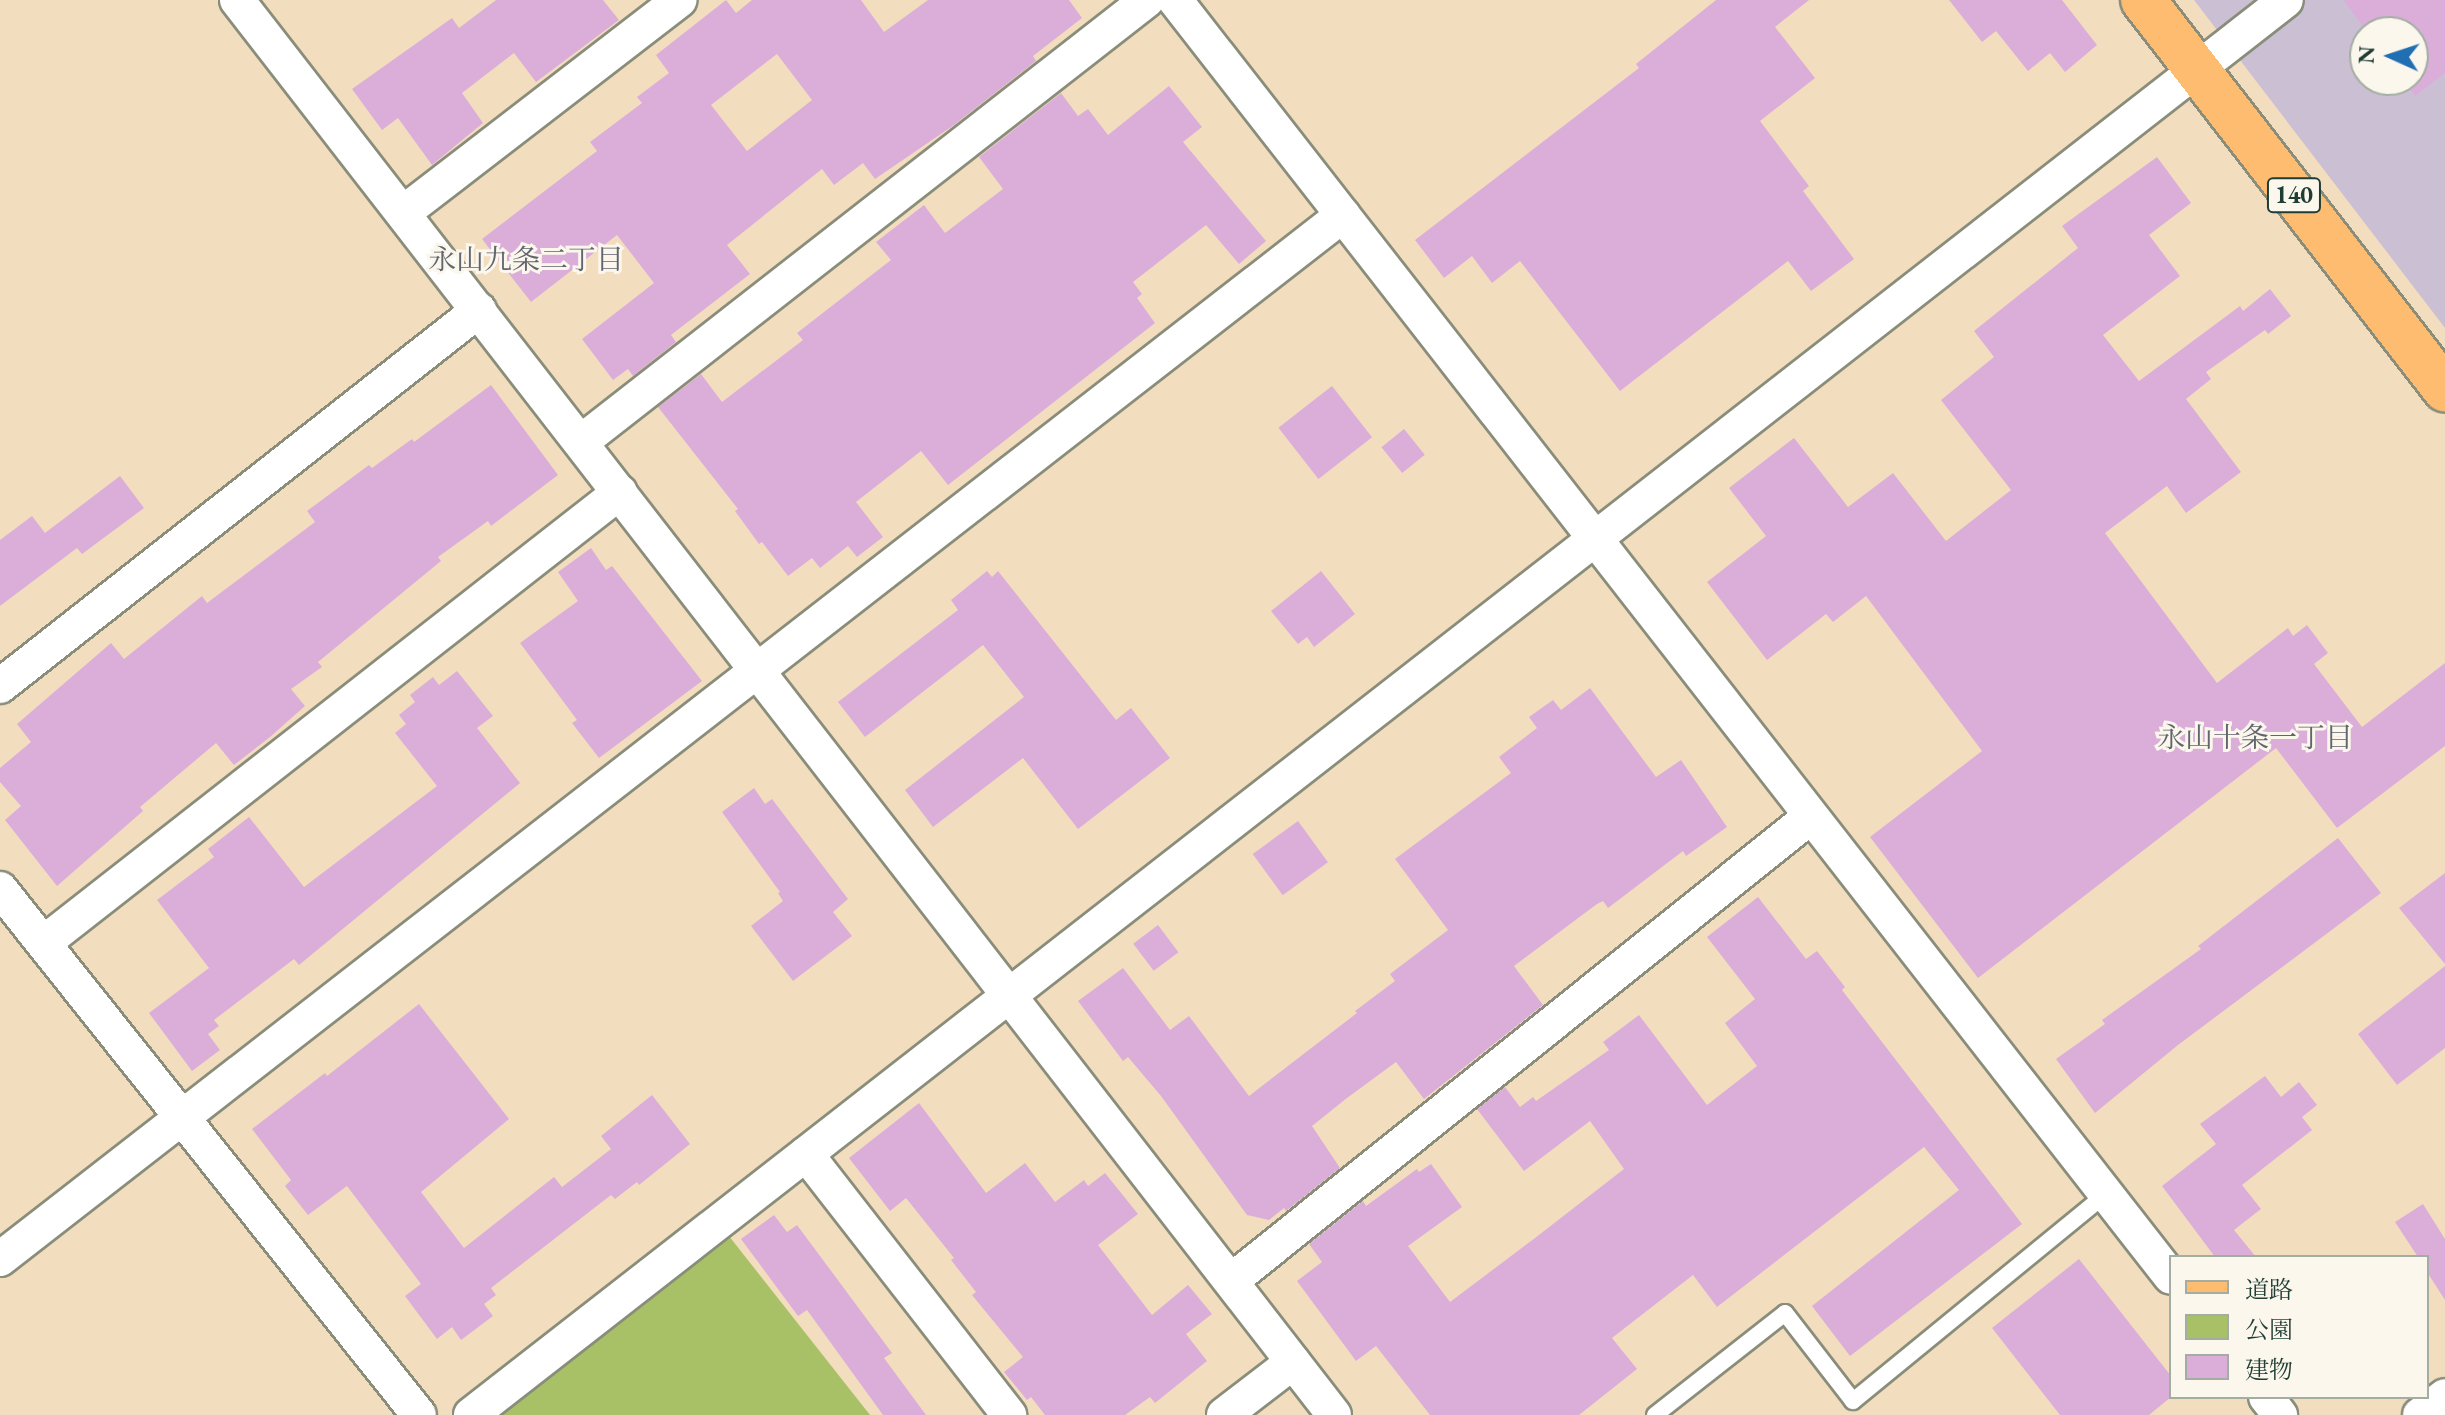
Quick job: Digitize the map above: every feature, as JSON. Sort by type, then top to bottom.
[{"type":"main road","name":"140","points":[[2143,0],[2445,390]]},
{"type":"street","points":[[237,0],[1334,1415]]},
{"type":"street","points":[[403,213],[680,0]]},
{"type":"street","points":[[581,442],[1147,0]]},
{"type":"street","points":[[1175,0],[2169,1274]]},
{"type":"street","points":[[471,1415],[2286,0]]},
{"type":"street","points":[[0,1259],[1343,215]]},
{"type":"street","points":[[0,686],[479,310]]},
{"type":"street","points":[[45,942],[620,492]]},
{"type":"street","points":[[1231,1281],[1810,817]]},
{"type":"street","points":[[1,893],[45,942],[181,1119],[419,1415]]},
{"type":"street","points":[[806,1154],[1009,1415]]},
{"type":"street","points":[[1224,1415],[1293,1362]]},
{"type":"street","points":[[2420,1415],[2445,1396]]},
{"type":"street","points":[[2268,1399],[2280,1415]]},
{"type":"lane","points":[[1655,1415],[1785,1313],[1853,1401],[2106,1194]]},
{"type":"shaded area","points":[[2194,0],[2445,0],[2445,328]]},
{"type":"green space","points":[[725,1231],[870,1415],[502,1415]]},
{"type":"building","points":[[496,0],[603,0],[619,20],[536,82],[514,53],[462,93],[483,123],[432,165],[398,118],[382,130],[352,89],[452,18],[459,28]]},
{"type":"building","points":[[726,0],[736,13],[752,0],[861,0],[884,32],[928,0],[1069,0],[1082,18],[1033,56],[1036,61],[954,125],[875,179],[863,163],[834,185],[822,169],[727,245],[750,274],[671,335],[676,342],[633,376],[628,369],[613,380],[582,339],[654,283],[617,235],[531,302],[482,239],[597,151],[590,142],[642,103],[637,97],[669,73],[656,55]],"holes":[[[777,54],[812,100],[747,151],[711,105]]]},
{"type":"building","points":[[1716,0],[1809,0],[1775,27],[1815,78],[1760,121],[1809,186],[1803,191],[1854,259],[1811,291],[1788,261],[1620,391],[1520,261],[1492,283],[1472,256],[1444,278],[1415,240],[1639,68],[1636,64]]},
{"type":"building","points":[[1949,0],[2062,0],[2097,45],[2065,72],[2050,53],[2028,71],[1996,31],[1982,42]]},
{"type":"building","points":[[2343,0],[2445,0],[2445,73],[2429,85],[2429,16],[2355,16]]},
{"type":"building","points":[[1169,86],[1202,127],[1183,142],[1266,241],[1239,264],[1206,225],[1133,282],[1142,294],[1137,298],[1155,323],[948,485],[921,451],[856,502],[883,537],[857,557],[848,546],[820,568],[812,558],[788,576],[762,542],[759,544],[735,511],[738,509],[658,407],[701,374],[722,402],[803,340],[797,333],[891,260],[876,242],[924,205],[945,233],[1003,189],[979,157],[1061,93],[1078,116],[1088,109],[1108,135]]},
{"type":"building","points":[[2157,157],[2191,203],[2149,235],[2180,276],[2103,335],[2139,381],[2240,306],[2243,311],[2270,289],[2291,316],[2268,334],[2265,330],[2206,372],[2211,379],[2186,399],[2241,472],[2186,513],[2167,486],[2105,533],[2217,683],[2288,628],[2293,636],[2307,625],[2328,653],[2314,664],[2362,727],[2445,663],[2445,746],[2337,828],[2276,748],[1978,978],[1870,837],[1982,751],[1866,596],[1833,622],[1826,614],[1767,660],[1707,582],[1766,536],[1729,488],[1794,438],[1848,507],[1893,473],[1946,541],[2011,490],[1941,400],[1994,357],[1974,331],[2078,248],[2062,226]]},
{"type":"building","points":[[491,385],[558,475],[491,526],[488,521],[438,557],[441,561],[318,662],[322,667],[291,689],[305,706],[270,737],[234,765],[216,743],[140,807],[143,811],[57,886],[5,820],[21,806],[0,782],[0,768],[31,742],[17,724],[111,643],[124,659],[202,596],[207,603],[315,522],[307,511],[369,465],[372,468],[412,439],[414,442]]},
{"type":"building","points":[[1332,386],[1372,437],[1318,479],[1278,428]]},
{"type":"building","points":[[1404,429],[1425,455],[1402,473],[1381,447]]},
{"type":"building","points":[[120,476],[144,508],[82,554],[77,548],[0,606],[0,540],[32,516],[45,533]]},
{"type":"building","points":[[591,548],[606,570],[612,566],[702,681],[599,758],[572,723],[577,720],[520,643],[578,601],[558,572]]},
{"type":"building","points":[[987,571],[992,577],[998,571],[1116,720],[1131,708],[1170,758],[1078,829],[1023,758],[933,827],[905,790],[1024,697],[983,645],[865,737],[838,702],[958,610],[951,600]]},
{"type":"building","points":[[1321,571],[1355,614],[1314,647],[1307,637],[1298,644],[1271,611]]},
{"type":"building","points":[[457,671],[493,716],[477,728],[520,783],[299,965],[294,959],[214,1020],[219,1026],[208,1034],[220,1050],[192,1071],[149,1013],[209,968],[157,900],[214,857],[208,849],[249,817],[304,887],[437,786],[395,733],[406,724],[399,715],[415,702],[410,695],[433,677],[439,685]]},
{"type":"building","points":[[1590,688],[1656,777],[1681,760],[1727,827],[1686,856],[1683,851],[1608,908],[1603,901],[1597,904],[1514,966],[1543,1005],[1424,1099],[1396,1062],[1312,1126],[1340,1168],[1286,1211],[1284,1208],[1269,1220],[1247,1215],[1161,1096],[1128,1057],[1123,1061],[1078,1001],[1123,968],[1170,1030],[1189,1016],[1249,1096],[1357,1013],[1355,1011],[1395,981],[1390,974],[1448,930],[1395,859],[1511,773],[1499,757],[1537,728],[1529,717],[1553,700],[1561,710]]},
{"type":"building","points":[[754,788],[765,804],[772,799],[848,899],[833,912],[852,936],[793,981],[751,926],[783,901],[780,892],[722,812]]},
{"type":"building","points":[[1298,821],[1328,862],[1283,895],[1253,854]]},
{"type":"building","points":[[2338,838],[2381,893],[2178,1045],[2095,1113],[2056,1059],[2105,1024],[2102,1020],[2201,949],[2198,946]]},
{"type":"building","points":[[2445,873],[2445,964],[2399,908]]},
{"type":"building","points":[[1758,897],[1806,959],[1817,951],[1845,987],[1842,990],[2022,1224],[1850,1356],[1812,1306],[1959,1190],[1924,1147],[1717,1307],[1693,1275],[1612,1338],[1637,1369],[1579,1415],[1430,1415],[1376,1346],[1356,1361],[1297,1281],[1322,1262],[1309,1244],[1363,1201],[1366,1206],[1417,1169],[1419,1172],[1431,1164],[1462,1207],[1408,1246],[1450,1302],[1535,1238],[1624,1169],[1590,1121],[1524,1171],[1477,1109],[1505,1087],[1520,1107],[1533,1097],[1536,1101],[1609,1050],[1603,1042],[1639,1015],[1707,1105],[1757,1066],[1725,1023],[1755,999],[1707,937]]},
{"type":"building","points":[[1158,925],[1178,952],[1154,971],[1133,944]]},
{"type":"building","points":[[2445,966],[2445,1048],[2397,1085],[2358,1034]]},
{"type":"building","points":[[419,1004],[509,1119],[421,1192],[464,1248],[554,1177],[562,1187],[611,1149],[601,1136],[652,1095],[690,1144],[639,1185],[637,1182],[615,1199],[611,1195],[491,1288],[496,1295],[484,1304],[493,1316],[461,1340],[452,1327],[437,1339],[405,1296],[421,1284],[347,1186],[308,1215],[285,1186],[291,1180],[252,1129],[325,1073],[327,1076]]},
{"type":"building","points":[[2265,1076],[2281,1097],[2299,1082],[2317,1105],[2302,1117],[2312,1130],[2242,1185],[2261,1209],[2234,1230],[2254,1255],[2214,1255],[2162,1186],[2216,1144],[2200,1124]]},
{"type":"building","points":[[919,1103],[986,1193],[1025,1163],[1055,1202],[1084,1180],[1088,1186],[1105,1173],[1138,1214],[1098,1245],[1152,1315],[1188,1285],[1212,1314],[1186,1334],[1207,1361],[1155,1403],[1150,1397],[1125,1415],[1045,1415],[1031,1397],[1027,1400],[1004,1372],[1023,1357],[972,1295],[976,1292],[951,1260],[954,1258],[906,1198],[890,1211],[849,1158]]},
{"type":"building","points":[[2423,1204],[2445,1239],[2445,1300],[2429,1275],[2429,1255],[2417,1255],[2395,1222]]},
{"type":"building","points":[[774,1215],[787,1232],[797,1225],[892,1353],[884,1358],[926,1415],[883,1415],[807,1310],[798,1316],[741,1239]]},
{"type":"building","points":[[2079,1259],[2169,1373],[2169,1399],[2149,1415],[2060,1415],[1992,1328]]},
{"type":"district","name":"永山九条二丁目","points":[[526,259]]},
{"type":"district","name":"永山十条一丁目","points":[[2255,737]]}]
